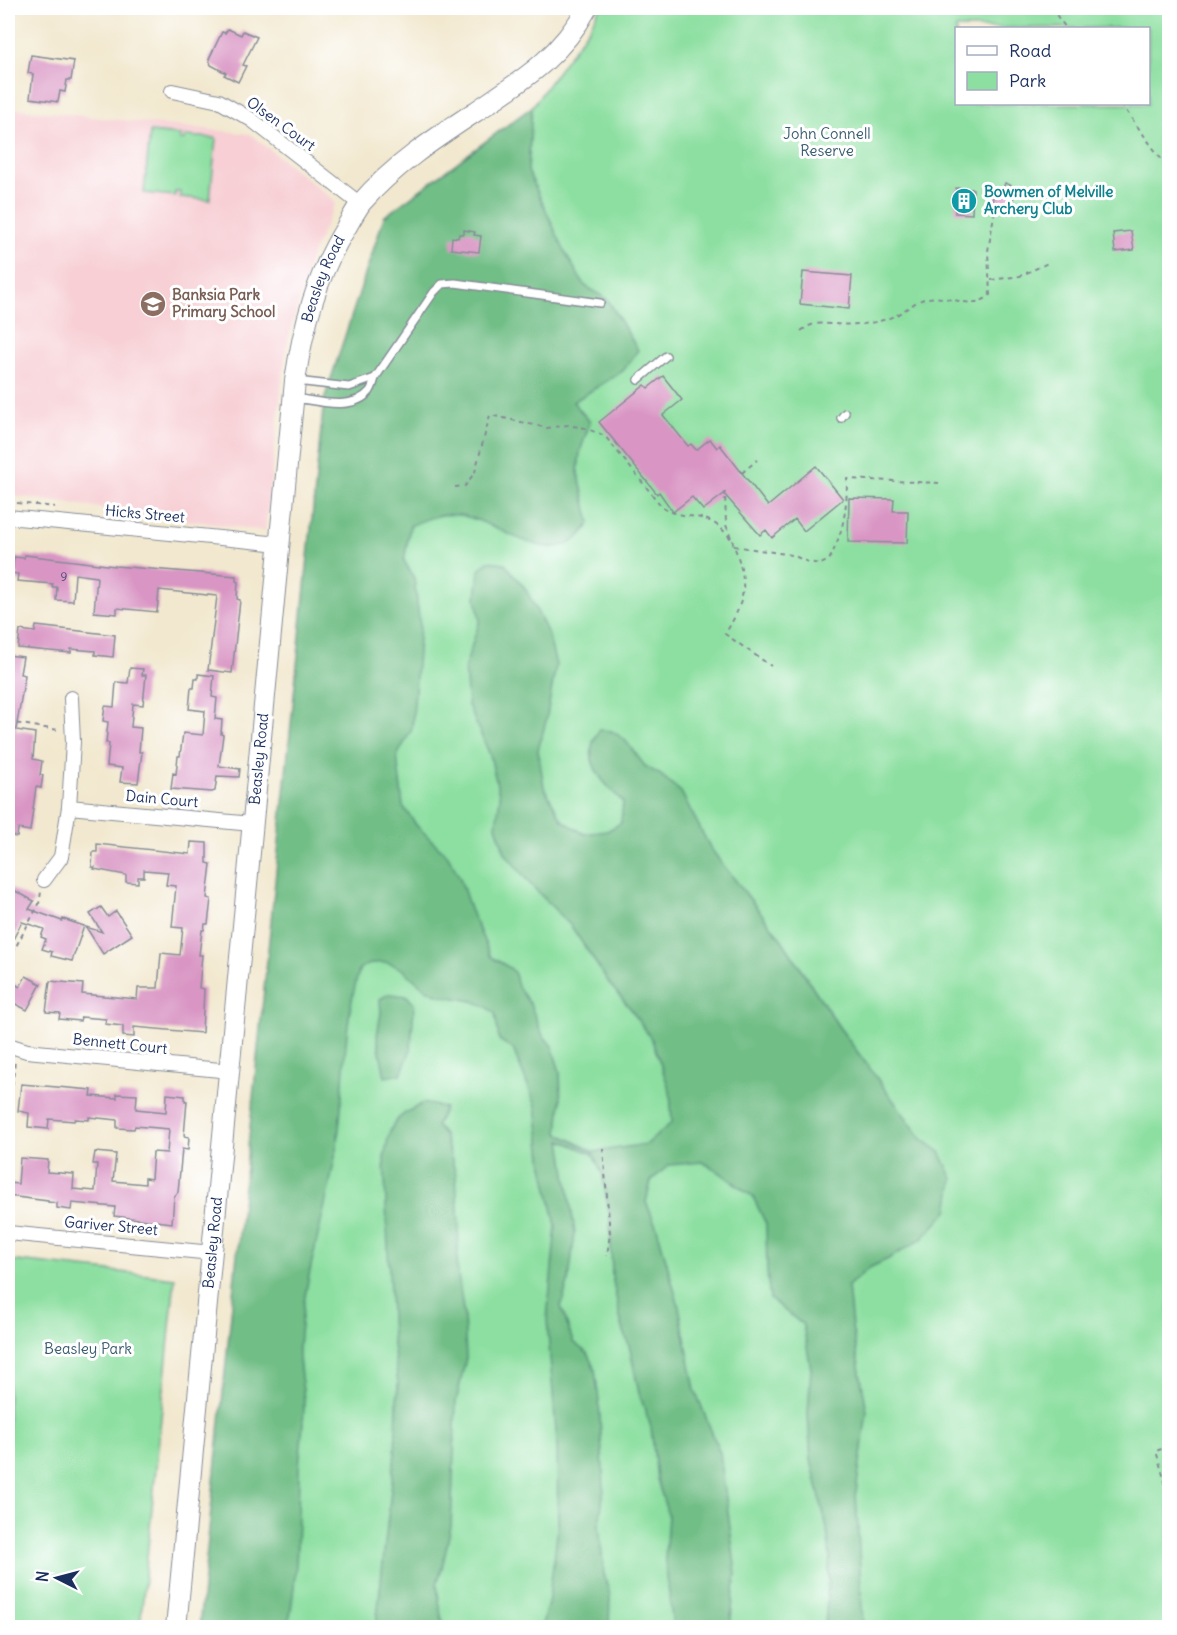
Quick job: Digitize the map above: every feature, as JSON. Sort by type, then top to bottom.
[{"type":"main road","name":"Beasley Road","points":[[357,202],[382,167],[424,131],[529,62],[546,47],[575,8]]},
{"type":"main road","name":"Beasley Road","points":[[176,1628],[208,1252],[276,543],[291,342],[304,292],[317,256],[334,225],[357,202],[429,142],[534,72],[560,48],[587,8]]},
{"type":"main road","name":"Beasley Road","points":[[166,1628],[208,1252]]},
{"type":"street","name":"Olsen Court","points":[[172,91],[196,94],[219,101],[252,120],[357,202]]},
{"type":"street","name":"Hicks Street","points":[[8,517],[276,543]]},
{"type":"street","points":[[44,880],[61,857],[69,807],[73,727],[71,698]]},
{"type":"street","name":"Dain Court","points":[[69,807],[248,824]]},
{"type":"street","name":"Bennett Court","points":[[12,1047],[225,1070]]},
{"type":"street","name":"Gariver Street","points":[[8,1233],[208,1252]]},
{"type":"lane","points":[[289,389],[339,404],[354,402],[370,392],[375,378],[434,292],[442,284],[454,283],[600,303]]},
{"type":"lane","points":[[638,380],[666,356]]},
{"type":"lane","points":[[289,389],[349,387],[375,378]]},
{"type":"path","points":[[1051,8],[1065,27]]},
{"type":"path","points":[[1122,105],[1170,171]]},
{"type":"path","points":[[801,331],[814,322],[864,324],[890,318],[921,300],[929,298],[937,297],[975,304],[984,301],[990,295],[988,251],[995,208]]},
{"type":"path","points":[[991,280],[1020,276],[1048,263]]},
{"type":"path","points":[[455,488],[465,486],[475,472],[490,415],[548,429],[568,425],[585,428],[605,436],[663,508],[676,515],[709,520],[719,526],[732,540]]},
{"type":"path","points":[[742,473],[758,460]]},
{"type":"path","points":[[734,546],[792,555],[808,562],[821,564],[829,561],[840,537],[848,479],[939,483]]},
{"type":"path","points":[[725,492],[726,525],[742,568],[743,593],[736,616],[725,634],[771,666]]},
{"type":"path","points":[[8,722],[58,730],[73,727]]},
{"type":"path","points":[[8,961],[39,904],[44,880]]},
{"type":"path","points":[[8,1130],[12,1047]]},
{"type":"path","points":[[603,1148],[610,1234],[607,1256]]},
{"type":"path","points":[[1170,1446],[1156,1451],[1170,1499]]},
{"type":"shaded area","name":"Banksia Park Primary School","points":[[8,108],[250,134],[336,202],[310,259],[286,349],[265,531],[8,495]]},
{"type":"green space","name":"John Connell Reserve","points":[[600,8],[1169,8],[1169,1627],[200,1628],[384,217],[532,107],[589,28]]},
{"type":"green space","points":[[532,107],[528,171],[564,250],[584,285],[608,300],[638,350],[623,371],[573,402],[590,422],[580,452],[578,472],[590,523],[579,537],[565,545],[551,547],[519,539],[472,518],[458,515],[433,517],[410,526],[404,561],[414,578],[420,626],[412,729],[397,756],[403,806],[417,826],[448,856],[460,878],[470,909],[491,957],[510,968],[515,974],[518,987],[530,1004],[542,1034],[552,1046],[560,1072],[561,1100],[558,1133],[594,1152],[647,1144],[672,1122],[670,1091],[652,1040],[630,1008],[611,986],[571,926],[531,885],[505,853],[496,826],[500,798],[490,755],[468,705],[465,667],[480,620],[476,598],[479,570],[488,561],[504,563],[525,588],[534,605],[548,634],[556,665],[546,721],[538,750],[544,787],[562,820],[584,834],[607,831],[621,823],[623,802],[601,778],[592,760],[591,751],[599,730],[612,731],[625,740],[645,766],[661,775],[681,792],[711,849],[782,940],[839,1027],[922,1139],[940,1152],[953,1179],[948,1211],[922,1239],[869,1268],[848,1286],[852,1327],[867,1411],[856,1492],[863,1627],[825,1627],[830,1557],[827,1528],[811,1460],[808,1414],[811,1369],[803,1325],[770,1299],[766,1224],[753,1197],[702,1162],[669,1165],[651,1181],[646,1202],[657,1228],[679,1307],[695,1390],[720,1453],[736,1573],[730,1627],[673,1627],[665,1560],[668,1515],[657,1479],[651,1427],[639,1393],[612,1276],[610,1217],[602,1173],[593,1154],[561,1140],[575,1233],[569,1279],[561,1306],[573,1342],[587,1353],[595,1370],[604,1488],[599,1525],[604,1574],[610,1595],[609,1627],[541,1627],[548,1604],[558,1527],[557,1443],[547,1320],[556,1226],[543,1166],[536,1106],[513,1049],[499,1040],[495,1013],[470,1000],[439,995],[419,984],[399,968],[380,962],[360,968],[354,990],[347,1036],[336,1151],[301,1322],[299,1354],[304,1410],[299,1469],[296,1568],[288,1627],[199,1628],[324,400],[384,217]]},
{"type":"green space","points":[[150,132],[180,135],[180,140],[185,140],[185,136],[216,138],[210,200],[180,197],[180,192],[175,192],[175,196],[144,193]]},
{"type":"green space","points":[[389,994],[407,996],[414,1004],[411,1049],[401,1074],[385,1077],[377,1036],[381,1013],[380,999]]},
{"type":"green space","points":[[424,1103],[445,1108],[436,1126],[444,1135],[456,1174],[459,1229],[457,1267],[464,1316],[466,1358],[456,1402],[451,1526],[437,1584],[441,1616],[445,1627],[376,1627],[395,1453],[398,1383],[392,1337],[384,1158],[394,1123],[405,1113]]},
{"type":"green space","name":"Beasley Park","points":[[8,1260],[175,1278],[140,1627],[8,1627]]},
{"type":"building","points":[[228,29],[241,35],[243,31],[257,37],[243,65],[246,66],[238,82],[211,65],[209,59],[222,32],[225,33]]},
{"type":"building","points":[[31,55],[74,61],[71,80],[67,80],[65,92],[60,91],[58,102],[30,98],[33,74],[28,73]]},
{"type":"building","points":[[1005,183],[1017,188],[1009,210],[991,203],[995,192],[1001,194]]},
{"type":"building","name":"Bowmen of Melville Archery Club","points":[[956,188],[973,189],[972,214],[955,213]]},
{"type":"building","points":[[464,230],[481,236],[479,252],[451,249],[452,237],[458,238],[459,234],[464,234]]},
{"type":"building","points":[[1131,231],[1134,250],[1115,252],[1113,233]]},
{"type":"building","points":[[803,272],[852,276],[849,309],[800,304]]},
{"type":"building","points":[[663,376],[682,400],[663,415],[688,446],[691,444],[696,450],[710,439],[717,448],[720,445],[768,506],[816,466],[843,499],[804,531],[795,519],[772,538],[766,530],[760,535],[724,494],[703,510],[692,497],[673,512],[659,492],[657,494],[599,422],[645,385],[648,388]]},
{"type":"building","points":[[849,498],[894,499],[893,511],[908,511],[907,543],[848,542]]},
{"type":"building","points":[[25,555],[115,566],[236,576],[237,599],[240,600],[232,673],[208,670],[217,596],[159,590],[157,612],[117,608],[117,614],[94,612],[97,577],[75,574],[73,601],[56,600],[57,587],[52,587],[53,584],[17,581],[18,574],[12,573],[14,557],[24,558]]},
{"type":"building","points":[[36,626],[115,635],[113,657],[95,655],[95,651],[71,649],[71,653],[18,648],[20,630],[35,632]]},
{"type":"building","points":[[8,655],[23,657],[20,674],[25,675],[16,730],[35,733],[33,759],[42,761],[40,775],[43,775],[41,788],[36,787],[30,831],[18,829],[17,837],[8,835]]},
{"type":"building","points":[[130,668],[143,669],[142,675],[146,675],[143,705],[133,704],[131,727],[141,728],[139,752],[142,752],[138,783],[120,782],[122,768],[107,766],[108,722],[103,721],[105,706],[114,707],[116,682],[128,683]]},
{"type":"building","points":[[198,674],[214,676],[212,697],[217,698],[215,719],[222,720],[221,734],[223,735],[219,766],[240,769],[239,777],[217,776],[215,791],[212,792],[171,789],[173,773],[176,774],[178,756],[180,756],[183,733],[203,735],[205,711],[189,709],[191,688],[194,688]]},
{"type":"building","points":[[191,842],[207,843],[207,863],[211,864],[207,898],[211,899],[208,924],[205,924],[202,930],[199,955],[202,955],[199,988],[204,989],[202,1033],[134,1027],[134,1037],[123,1036],[123,1026],[105,1024],[106,1019],[81,1017],[80,1021],[59,1019],[60,1013],[46,1012],[50,981],[83,984],[82,994],[137,999],[138,988],[158,988],[161,953],[180,955],[183,928],[172,927],[176,886],[166,885],[168,872],[144,870],[144,877],[138,877],[138,883],[126,882],[126,875],[92,867],[93,852],[97,852],[97,844],[190,854]]},
{"type":"building","points":[[8,887],[34,901],[29,909],[84,926],[72,961],[51,956],[52,952],[42,949],[46,939],[41,937],[44,929],[22,922],[8,949]]},
{"type":"building","points":[[101,907],[108,917],[116,911],[132,935],[103,954],[86,927],[102,932],[90,914]]},
{"type":"building","points":[[26,976],[41,984],[27,1010],[8,1000],[8,980],[20,987]]},
{"type":"building","points":[[21,1084],[92,1090],[91,1096],[117,1098],[117,1094],[137,1095],[136,1109],[166,1112],[167,1094],[185,1096],[185,1101],[187,1101],[184,1136],[189,1137],[188,1150],[182,1149],[172,1223],[114,1216],[115,1207],[72,1203],[71,1210],[57,1208],[57,1203],[48,1201],[8,1196],[8,1183],[18,1184],[20,1158],[48,1160],[47,1172],[74,1174],[73,1189],[95,1191],[97,1164],[93,1164],[95,1152],[116,1154],[113,1181],[145,1184],[145,1178],[151,1179],[153,1152],[167,1153],[169,1129],[135,1126],[134,1129],[117,1128],[117,1120],[89,1117],[89,1120],[75,1119],[74,1121],[49,1119],[48,1129],[28,1127],[29,1113],[18,1111]]},
{"type":"place","name":"Bowmen of Melville Archery Club","points":[[964,201]]},
{"type":"place","name":"Banksia Park Primary School","points":[[153,304]]}]
